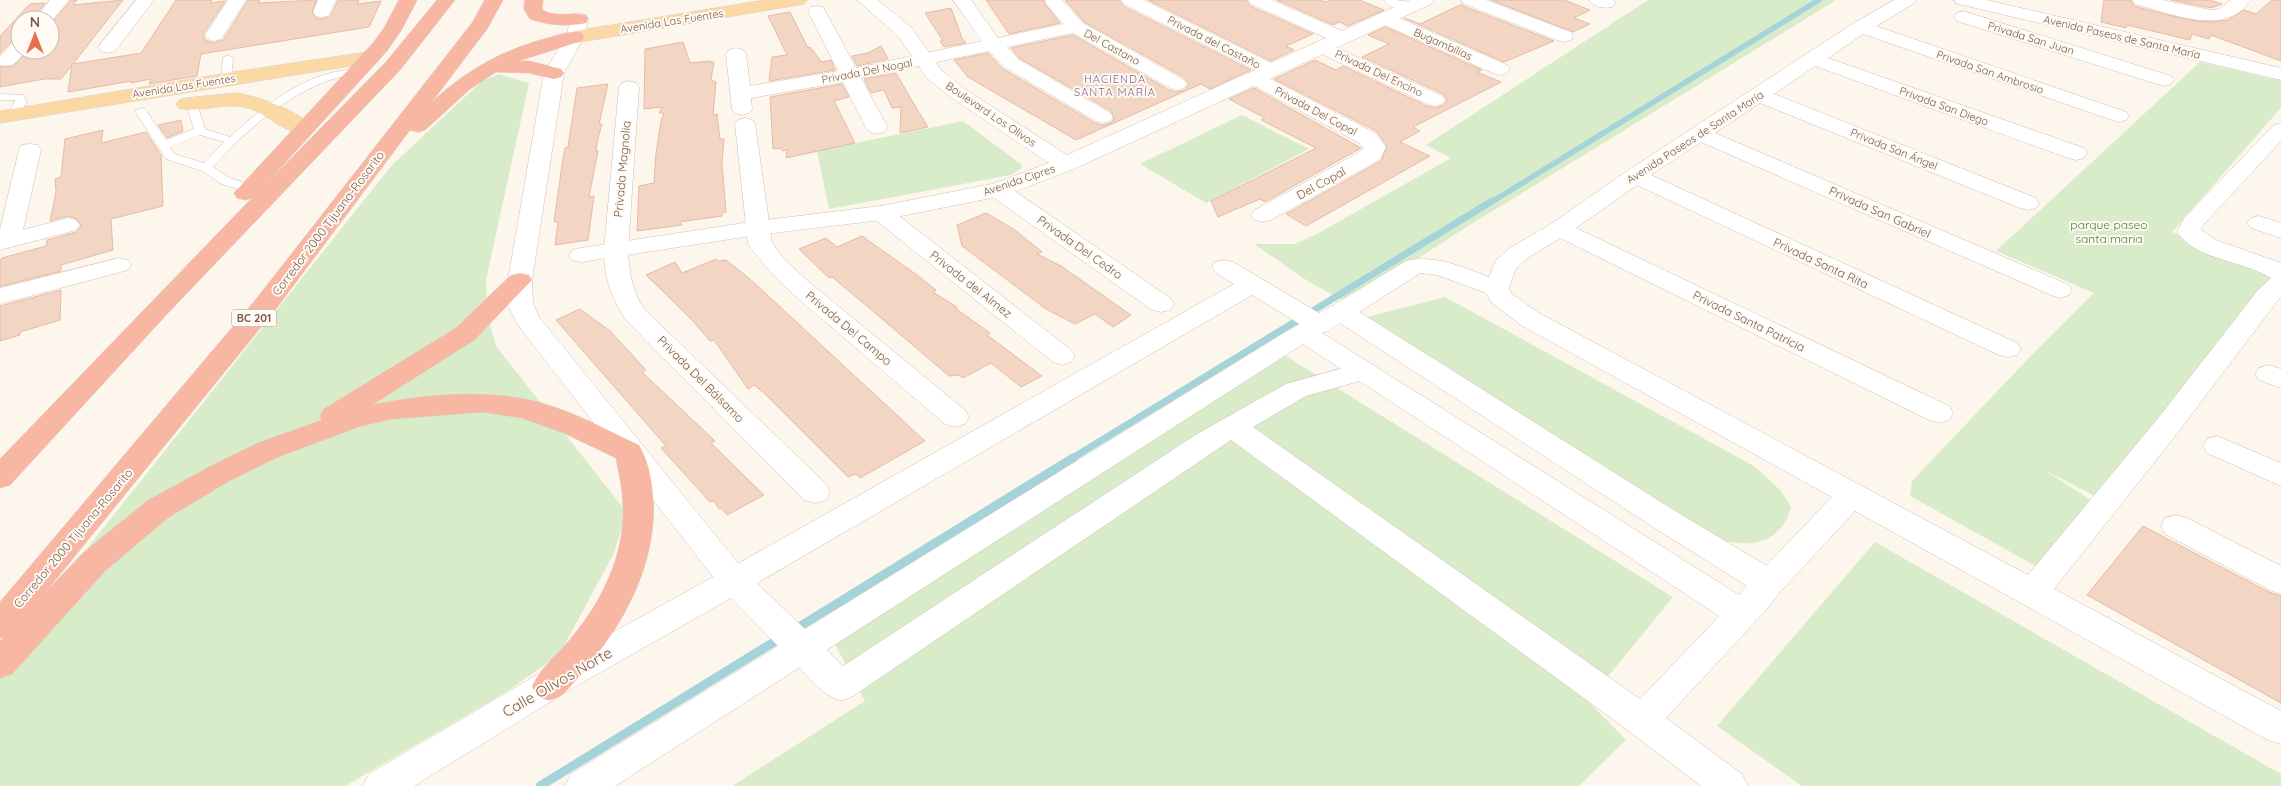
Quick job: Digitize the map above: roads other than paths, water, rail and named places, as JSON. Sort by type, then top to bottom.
[{"type":"highway","points":[[159,307],[224,215],[380,47],[408,0]]},
{"type":"highway","points":[[0,477],[159,307],[393,66],[446,0]]},
{"type":"highway","name":"Corredor 2000 Tijuana-Rosarito","points":[[0,625],[266,304],[480,25],[494,0]]},
{"type":"highway","points":[[534,0],[533,9],[536,15],[577,28]]},
{"type":"highway","points":[[367,172],[463,85],[493,66],[577,28]]},
{"type":"highway","points":[[493,66],[530,67],[554,73]]},
{"type":"highway","points":[[295,440],[465,334],[520,280]]},
{"type":"highway","points":[[0,664],[94,562],[158,510],[219,474],[295,440],[355,418],[392,410],[483,403],[526,409],[574,426],[629,452],[638,496],[638,523],[631,562],[611,604],[586,645],[549,686]]},
{"type":"main road","name":"Avenida Las Fuentes","points":[[577,28],[798,0]]},
{"type":"main road","name":"Avenida Las Fuentes","points":[[577,28],[663,5]]},
{"type":"main road","name":"Avenida Las Fuentes","points":[[7,116],[226,79],[362,65]]},
{"type":"main road","name":"Avenida Las Fuentes","points":[[0,135],[192,103],[234,99],[249,100],[272,109],[303,129]]},
{"type":"street","points":[[52,10],[60,0]]},
{"type":"street","points":[[108,47],[145,0]]},
{"type":"street","points":[[214,35],[236,0]]},
{"type":"street","name":"Boulevard Los Olivos","points":[[866,0],[905,32],[934,74],[956,92],[1066,164]]},
{"type":"street","name":"Boulevard Los Olivos","points":[[897,0],[903,16],[905,32]]},
{"type":"street","points":[[962,0],[993,44],[1011,62],[1103,117]]},
{"type":"street","name":"Privada del Castaño","points":[[1130,0],[1262,74]]},
{"type":"street","points":[[1257,0],[1342,38]]},
{"type":"street","points":[[1470,0],[1564,36]]},
{"type":"street","name":"Avenida Paseos de Santa María","points":[[1497,288],[1505,265],[1519,253],[1559,229],[1635,176],[1813,59],[1907,0]]},
{"type":"street","points":[[2141,0],[2197,13],[2219,15],[2229,12],[2242,0]]},
{"type":"street","name":"Del Castano","points":[[1054,2],[1076,27],[1177,84]]},
{"type":"street","name":"Avenida Cipres","points":[[581,255],[757,228],[880,213],[998,190],[1066,164],[1342,38],[1403,6]]},
{"type":"street","name":"Bugambilias","points":[[1403,6],[1500,69]]},
{"type":"street","name":"Avenida Paseos de Santa María","points":[[1956,6],[2135,40],[2281,74]]},
{"type":"street","name":"Privada San Juan","points":[[1956,6],[2112,64],[2164,80]]},
{"type":"street","points":[[817,12],[877,128]]},
{"type":"street","name":"Privada Del Nogal","points":[[742,109],[849,75],[1076,27]]},
{"type":"street","points":[[577,28],[554,73],[520,280],[520,302],[527,319],[629,452],[742,590],[841,686],[1232,426],[1296,390],[1364,371]]},
{"type":"street","name":"Privada San Ambrosio","points":[[1861,28],[2119,116]]},
{"type":"street","points":[[2112,64],[2135,40]]},
{"type":"street","name":"Privada Del Encino","points":[[1322,47],[1435,100]]},
{"type":"street","name":"Privada Del Campo","points":[[736,54],[760,244],[775,264],[955,417]]},
{"type":"street","points":[[7,61],[10,58]]},
{"type":"street","name":"Privada San Diego","points":[[1813,59],[2076,153]]},
{"type":"street","name":"Privada Del Copal","points":[[1262,74],[1367,138],[1374,147]]},
{"type":"street","name":"Privada Magnolia","points":[[616,250],[628,87]]},
{"type":"street","name":"Privada San Ángel","points":[[1760,95],[2028,203]]},
{"type":"street","points":[[2281,129],[2192,224],[2188,232],[2198,240],[2264,264],[2281,273]]},
{"type":"street","name":"Privada San Gabriel","points":[[1700,134],[2060,290]]},
{"type":"street","name":"Del Copal","points":[[1263,215],[1364,159],[1372,154],[1374,147]]},
{"type":"street","points":[[4,242],[30,150]]},
{"type":"street","name":"Privada Santa Rita","points":[[1635,176],[2008,349]]},
{"type":"street","name":"Privada Del Cedro","points":[[998,190],[1161,304]]},
{"type":"street","name":"Privada del Almez","points":[[880,213],[1062,356]]},
{"type":"street","points":[[2259,223],[2281,231]]},
{"type":"street","points":[[4,242],[68,225]]},
{"type":"street","name":"Privada Santa Patricia","points":[[1559,229],[1939,413]]},
{"type":"street","name":"Privada Del Bálsamo","points":[[616,250],[616,275],[620,290],[635,314],[815,492]]},
{"type":"street","points":[[0,296],[119,265]]},
{"type":"street","points":[[584,786],[798,644],[1319,322],[1415,266],[1430,266],[1444,269],[1497,288],[1501,298],[1530,319],[2281,729]]},
{"type":"street","points":[[1224,267],[1661,517],[1769,583]]},
{"type":"street","points":[[2032,593],[2169,424],[2267,295],[2281,282]]},
{"type":"street","name":"Calle Olivos Norte","points":[[382,786],[549,686],[742,590],[1260,289]]},
{"type":"street","points":[[1319,322],[1364,371],[1742,614]]},
{"type":"street","points":[[1232,426],[1642,720],[1729,786]]},
{"type":"street","points":[[2217,446],[2281,475]]},
{"type":"street","points":[[1642,720],[1852,495]]},
{"type":"street","points":[[2176,526],[2281,581]]},
{"type":"lane","points":[[226,79],[228,58]]},
{"type":"lane","points":[[206,168],[243,130],[308,85],[362,65]]},
{"type":"lane","points":[[0,97],[19,97],[21,102],[7,116]]},
{"type":"lane","points":[[192,103],[200,131]]},
{"type":"lane","points":[[141,112],[170,156],[206,168],[226,181],[249,189]]},
{"type":"lane","points":[[162,146],[200,131],[232,141]]},
{"type":"waterway","points":[[1490,203],[1819,0]]},
{"type":"waterway","points":[[1071,459],[1492,201]]},
{"type":"waterway","points":[[794,630],[1073,458]]},
{"type":"waterway","points":[[540,786],[782,637]]},
{"type":"district","name":"HACIENDA SANTA MARÍA","points":[[1115,85]]},
{"type":"park label","name":"parque paseo santa maria","points":[[2109,231]]}]
